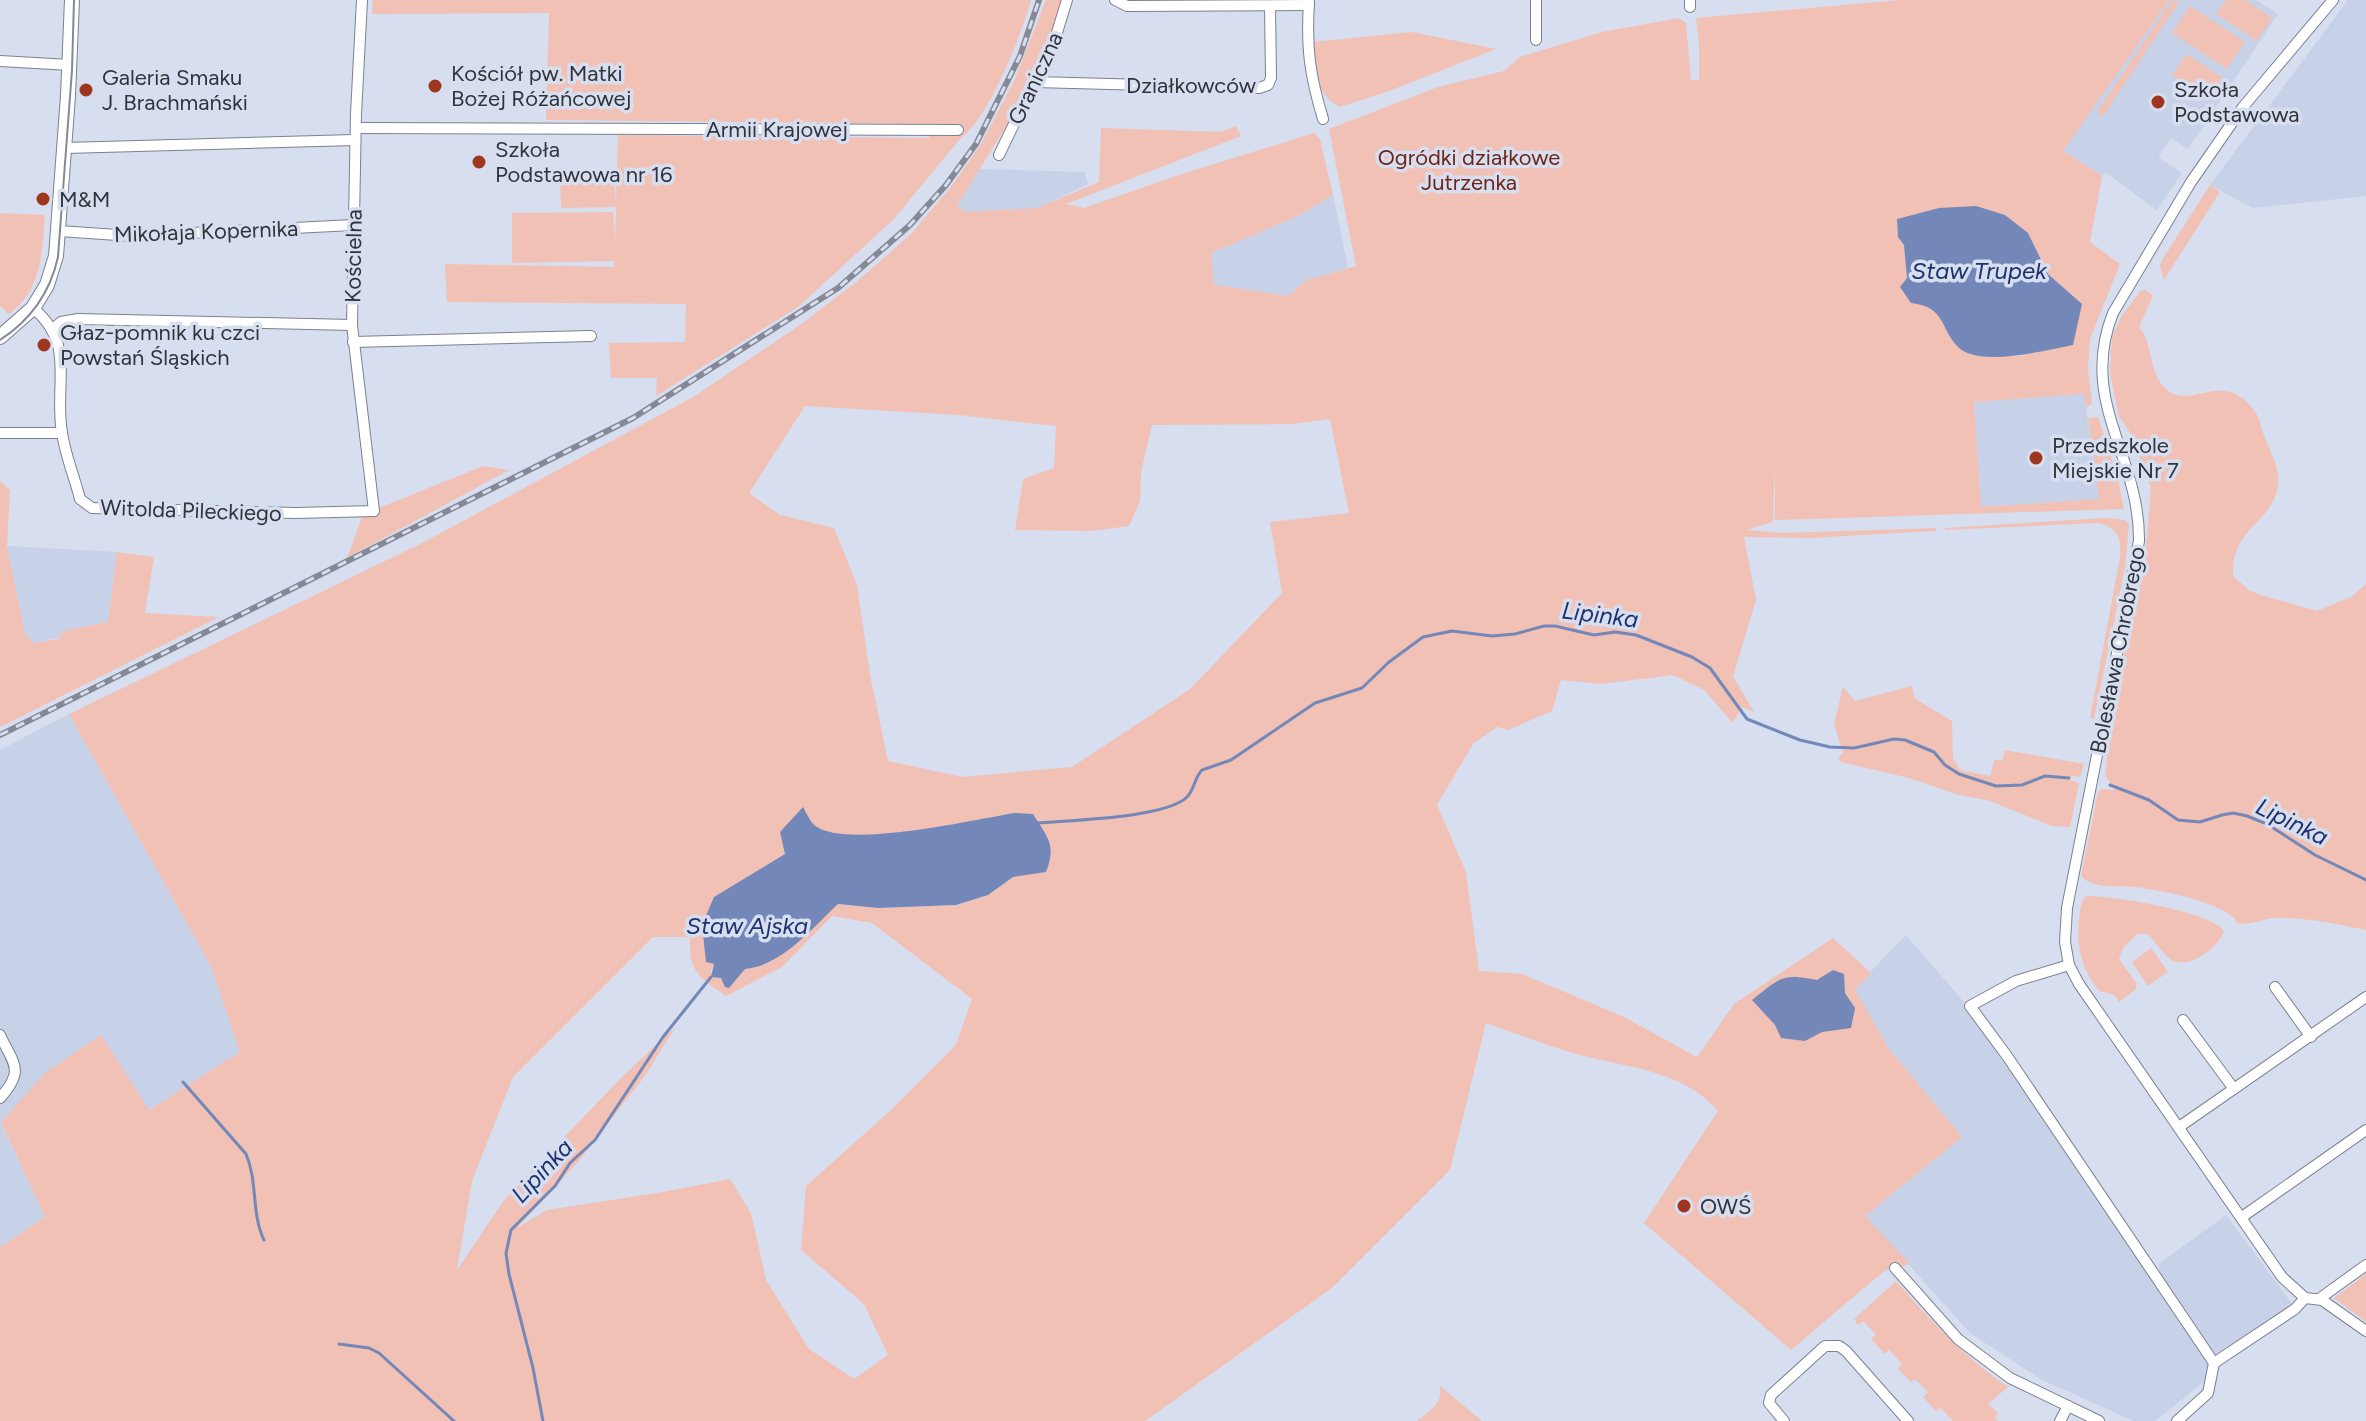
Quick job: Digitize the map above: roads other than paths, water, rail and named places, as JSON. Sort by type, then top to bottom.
[{"type":"street","points":[[0,337],[33,308],[51,276],[56,256],[72,0]]},
{"type":"street","name":"Kościelna","points":[[362,0],[355,140],[352,325],[374,511]]},
{"type":"street","name":"Graniczna","points":[[999,155],[1055,39],[1067,0]]},
{"type":"street","points":[[1115,0],[1127,6],[1270,7],[1309,3],[1308,54],[1311,78],[1323,119]]},
{"type":"street","points":[[1536,0],[1536,40]]},
{"type":"street","name":"Bolesława Chrobrego","points":[[2305,1298],[2282,1277],[2104,1023],[2069,965],[2065,942],[2067,908],[2139,541],[2136,499],[2103,393],[2101,365],[2108,327],[2113,313],[2191,182],[2243,107],[2333,0]]},
{"type":"street","name":"Działkowców","points":[[1035,82],[1259,88],[1268,85],[1271,78],[1270,7]]},
{"type":"street","points":[[0,61],[70,65]]},
{"type":"street","name":"Armii Krajowej","points":[[356,128],[958,130]]},
{"type":"street","points":[[65,148],[355,140]]},
{"type":"street","name":"Mikołaja Kopernika","points":[[59,231],[132,236],[353,225]]},
{"type":"street","points":[[33,308],[54,328],[61,322],[78,319],[352,325]]},
{"type":"street","name":"Witolda Pileckiego","points":[[54,328],[60,360],[62,433],[80,499],[92,508],[296,513],[374,511]]},
{"type":"street","points":[[353,342],[591,336]]},
{"type":"street","points":[[0,433],[62,433]]},
{"type":"street","points":[[2069,965],[2016,981],[1970,1006],[2214,1363]]},
{"type":"street","points":[[2275,987],[2311,1037]]},
{"type":"street","points":[[2179,1127],[2366,997]]},
{"type":"street","points":[[2183,1020],[2234,1089]]},
{"type":"street","points":[[0,1035],[16,1077],[0,1098]]},
{"type":"street","points":[[2242,1217],[2366,1130]]},
{"type":"street","points":[[2319,1299],[2366,1265]]},
{"type":"street","points":[[1895,1268],[1958,1339],[2010,1378],[2099,1421]]},
{"type":"street","points":[[2177,1421],[2208,1393],[2214,1363],[2295,1309],[2305,1298],[2319,1299],[2366,1331]]},
{"type":"street","points":[[1784,1421],[1769,1403],[1771,1395],[1825,1346],[1831,1345],[1846,1351],[1908,1421]]},
{"type":"street","points":[[2060,1421],[2068,1406]]},
{"type":"water","name":"Staw Trupek","points":[[1976,206],[2005,215],[2028,233],[2048,274],[2082,304],[2073,345],[2013,356],[1968,353],[1952,340],[1936,313],[1911,303],[1900,287],[1907,278],[1904,245],[1898,237],[1897,219],[1939,208]]},
{"type":"water","name":"Staw Ajska","points":[[803,807],[817,827],[833,833],[856,835],[942,826],[1014,813],[1033,814],[1049,841],[1051,854],[1046,872],[1013,877],[988,895],[956,905],[878,908],[838,904],[784,953],[772,961],[745,969],[729,988],[725,987],[721,978],[711,977],[714,964],[706,962],[702,925],[714,897],[785,854],[780,832]]},
{"type":"water","points":[[1833,970],[1844,974],[1845,993],[1855,1008],[1851,1028],[1822,1032],[1805,1041],[1781,1038],[1775,1025],[1752,1000],[1782,979],[1817,980]]},
{"type":"waterway","name":"Lipinka","points":[[1038,823],[1139,814],[1176,804],[1190,794],[1202,770],[1231,760],[1315,703],[1362,688],[1389,662],[1423,637],[1452,631],[1492,636],[1515,634],[1544,626],[1594,635],[1615,632],[1636,635],[1692,657],[1710,668],[1747,719],[1800,740],[1830,747],[1854,748],[1894,739],[1905,740],[1934,752],[1945,765],[1959,774],[1996,786],[2022,785],[2045,776],[2069,778]]},
{"type":"waterway","name":"Lipinka","points":[[2110,785],[2149,800],[2178,820],[2200,822],[2233,813],[2247,816],[2267,824],[2315,855],[2366,880]]},
{"type":"waterway","name":"Lipinka","points":[[543,1421],[509,1274],[506,1253],[511,1230],[555,1186],[570,1163],[595,1140],[663,1037],[711,977]]},
{"type":"waterway","points":[[183,1082],[246,1154],[252,1175],[257,1219],[264,1240]]},
{"type":"waterway","points":[[339,1344],[369,1348],[379,1353],[454,1421]]},
{"type":"tram line","points":[[0,340],[21,324],[38,304],[50,282],[58,257],[74,0]]},
{"type":"railway","points":[[0,735],[633,418],[838,288],[910,225],[946,185],[976,144],[1020,56],[1039,0]]},
{"type":"place","name":"Kościół pw. Matki Bożej Różańcowej","points":[[435,86]]},
{"type":"place","name":"Galeria Smaku J. Brachmański","points":[[86,90]]},
{"type":"place","name":"Szkoła Podstawowa","points":[[2158,102]]},
{"type":"place","name":"Szkoła Podstawowa nr 16","points":[[479,162]]},
{"type":"place","name":"M&M","points":[[43,199]]},
{"type":"place","name":"Głaz-pomnik ku czci Powstań Śląskich","points":[[44,345]]},
{"type":"place","name":"Przedszkole Miejskie Nr 7","points":[[2036,458]]},
{"type":"place","name":"OWŚ","points":[[1684,1206]]},
{"type":"park label","name":"Ogródki działkowe Jutrzenka","points":[[1469,170]]}]
